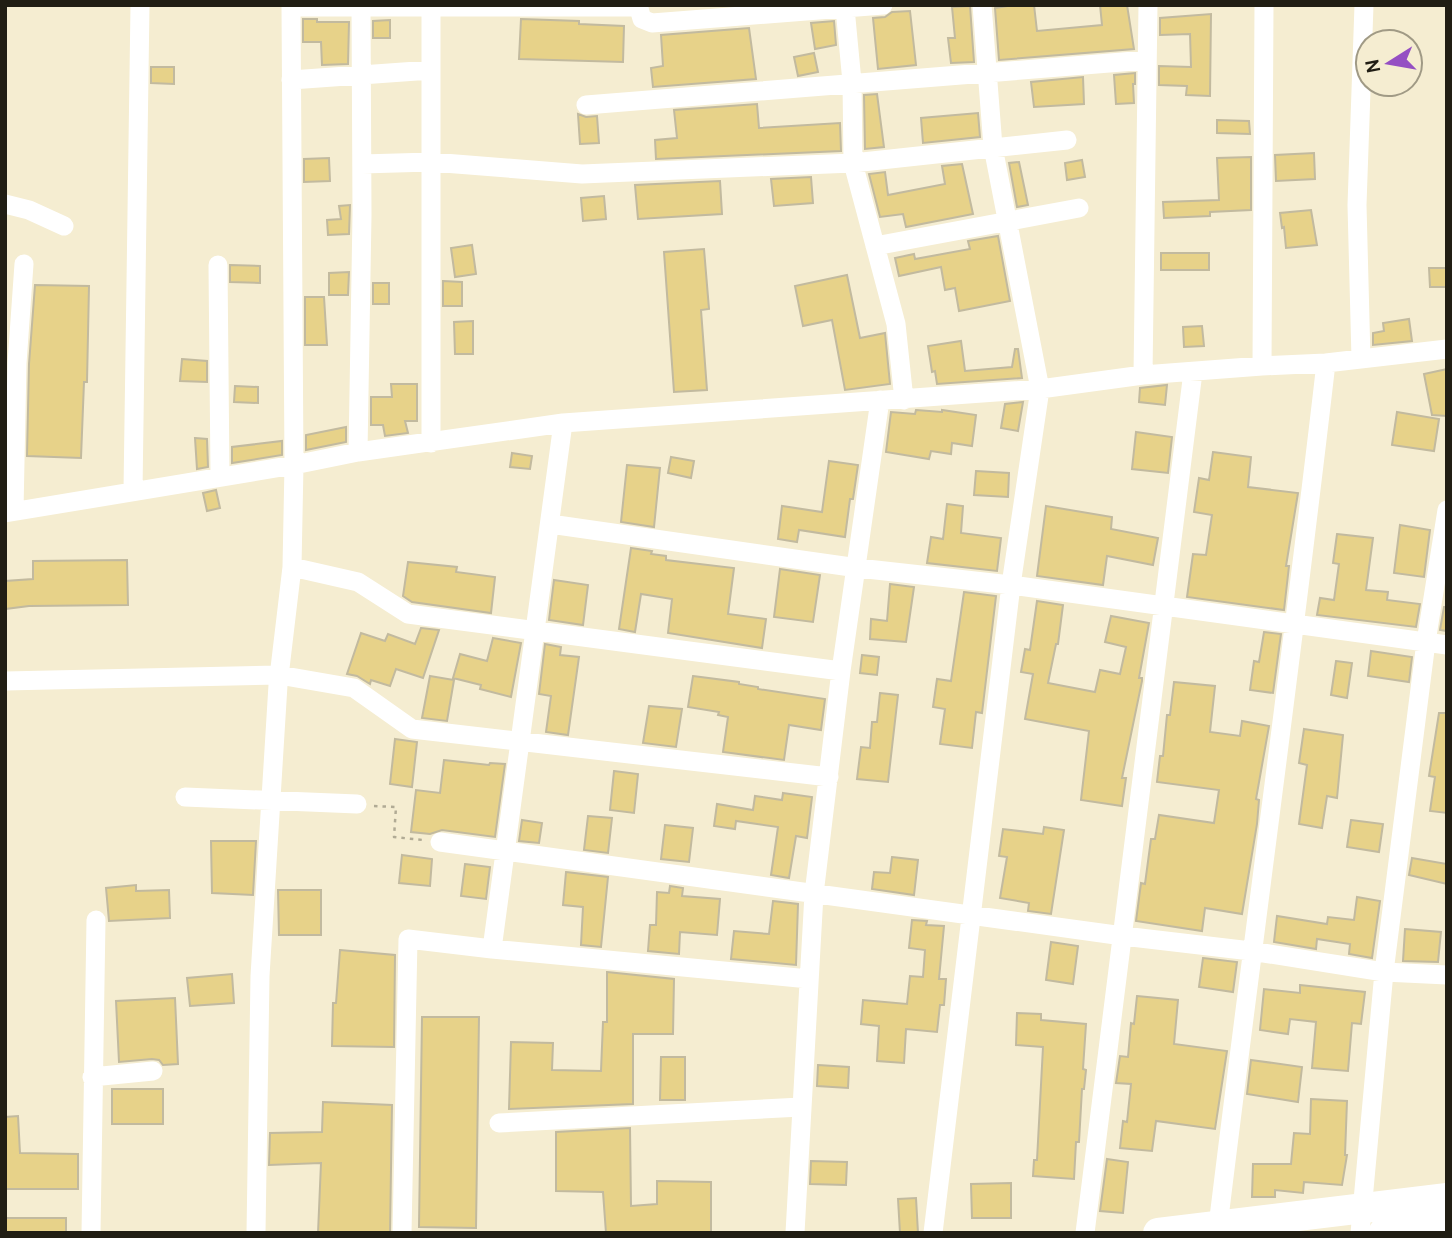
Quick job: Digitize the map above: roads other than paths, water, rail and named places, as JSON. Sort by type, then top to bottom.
[{"type":"main road","points":[[1158,1233],[1218,1226],[1362,1221],[1447,1198]]},
{"type":"main road","points":[[1383,1233],[1447,1224]]},
{"type":"street","points":[[133,491],[140,5]]},
{"type":"street","points":[[256,1233],[260,976],[279,675],[292,567],[294,465],[291,6],[638,6],[642,19],[652,23],[882,5]]},
{"type":"street","points":[[933,1233],[1011,585],[1040,389],[993,146],[982,5]]},
{"type":"street","points":[[1143,375],[1148,5]]},
{"type":"street","points":[[1262,366],[1264,5]]},
{"type":"street","points":[[1361,359],[1357,205],[1364,5]]},
{"type":"street","points":[[431,443],[431,71],[443,6]]},
{"type":"street","points":[[358,452],[361,7]]},
{"type":"street","points":[[845,8],[852,82],[853,163],[896,324],[904,400]]},
{"type":"street","points":[[586,105],[1147,60]]},
{"type":"street","points":[[291,80],[431,71]]},
{"type":"street","points":[[362,164],[431,162],[582,174],[853,163],[993,146],[1067,141]]},
{"type":"street","points":[[5,204],[29,210],[64,226]]},
{"type":"street","points":[[875,246],[1079,208]]},
{"type":"street","points":[[24,264],[10,512],[358,452],[563,423],[1040,389],[1143,375],[1326,363],[1447,349]]},
{"type":"street","points":[[218,265],[220,477]]},
{"type":"street","points":[[1218,1226],[1251,951],[1296,623],[1326,363]]},
{"type":"street","points":[[1086,1233],[1193,372]]},
{"type":"street","points":[[795,1233],[814,894],[841,671],[858,568],[880,400]]},
{"type":"street","points":[[492,949],[563,423]]},
{"type":"street","points":[[1362,1221],[1384,972],[1426,642],[1447,510]]},
{"type":"street","points":[[550,524],[858,568],[1011,585],[1447,645]]},
{"type":"street","points":[[292,567],[358,582],[408,614],[841,671]]},
{"type":"street","points":[[5,681],[279,675],[354,688],[412,729],[829,777]]},
{"type":"street","points":[[185,797],[357,804]]},
{"type":"street","points":[[440,842],[1123,936],[1251,951],[1384,972],[1447,975]]},
{"type":"street","points":[[91,1233],[96,920]]},
{"type":"street","points":[[402,1233],[408,939],[809,979]]},
{"type":"street","points":[[92,1077],[153,1070]]},
{"type":"street","points":[[499,1122],[801,1107]]}]
